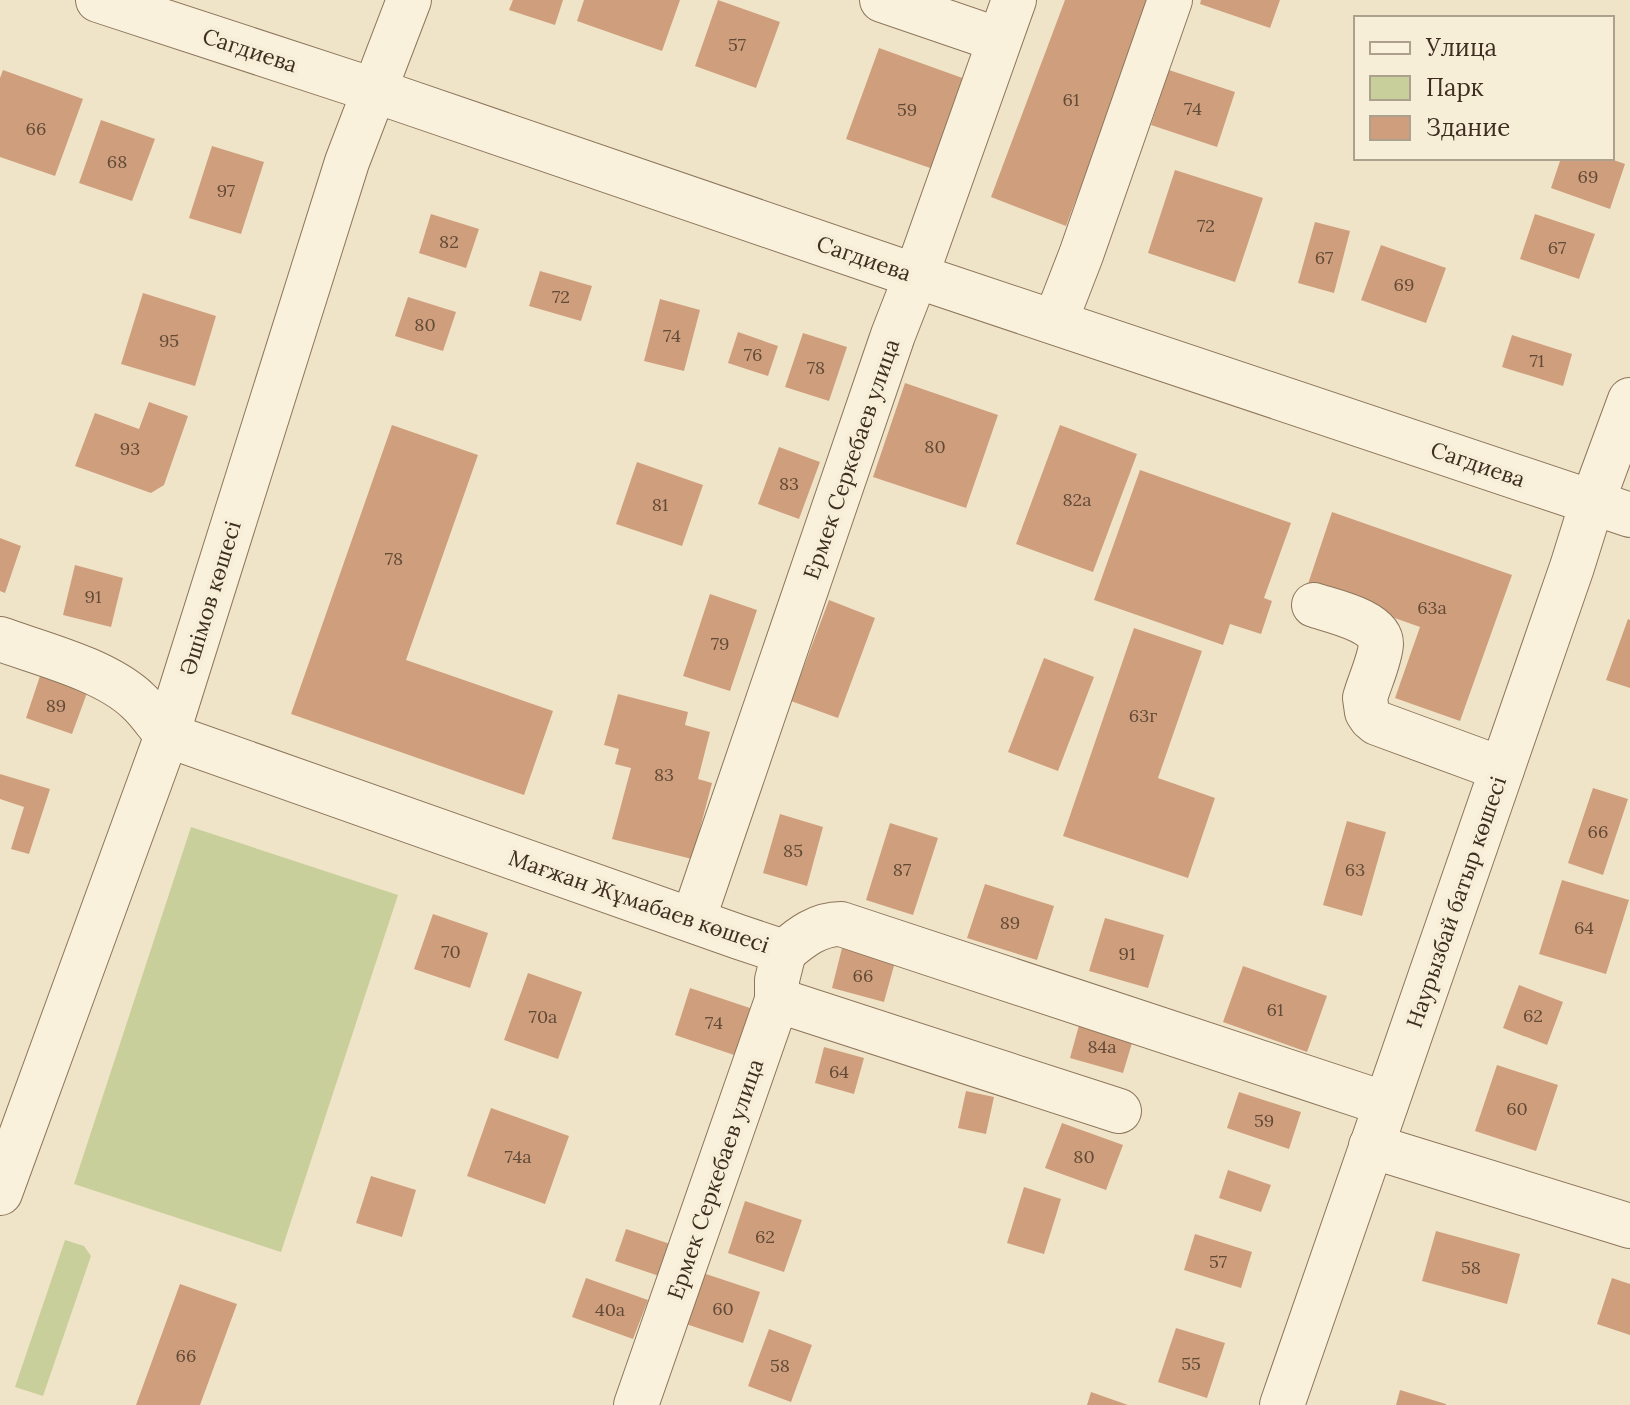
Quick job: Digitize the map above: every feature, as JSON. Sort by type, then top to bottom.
[{"type":"street","name":"Сагдиева","points":[[98,0],[1611,509]]},
{"type":"street","name":"Әшімов көшесі","points":[[0,1193],[167,735],[347,162],[409,0]]},
{"type":"street","points":[[882,0],[999,40]]},
{"type":"street","name":"Ермек Серкебаев улица","points":[[693,920],[888,350],[1014,0]]},
{"type":"street","points":[[1055,322],[1170,0]]},
{"type":"street","name":"Наурызбай батыр көшесі","points":[[1282,1405],[1572,567],[1611,509],[1630,400]]},
{"type":"street","points":[[1314,605],[1361,621],[1380,635],[1381,646],[1365,698],[1371,718],[1390,729],[1502,769]]},
{"type":"street","points":[[0,639],[96,674],[117,685],[137,700],[167,735]]},
{"type":"street","name":"Мағжан Жұмабаев көшесі","points":[[167,735],[784,952],[816,929],[828,924],[841,924],[1386,1104]]},
{"type":"street","name":"Ермек Серкебаев улица","points":[[636,1405],[777,1000],[777,980],[784,952]]},
{"type":"street","points":[[777,1000],[1119,1111]]},
{"type":"street","points":[[1371,1146],[1630,1226]]},
{"type":"green space","points":[[191,827],[398,895],[281,1252],[74,1184]]},
{"type":"green space","points":[[65,1240],[84,1246],[91,1256],[43,1396],[15,1387]]},
{"type":"building","points":[[513,0],[563,0],[555,25],[509,10]]},
{"type":"building","points":[[584,0],[680,0],[662,51],[577,21]]},
{"type":"building","points":[[718,0],[780,22],[756,88],[695,66]]},
{"type":"building","points":[[1065,0],[1151,0],[1066,226],[991,197]]},
{"type":"building","points":[[1201,0],[1280,0],[1270,28],[1200,4]]},
{"type":"building","points":[[879,48],[968,80],[936,170],[846,139]]},
{"type":"building","points":[[3,70],[83,99],[55,176],[0,157],[0,78]]},
{"type":"building","points":[[1169,70],[1235,92],[1217,147],[1151,125]]},
{"type":"building","points":[[101,120],[155,139],[132,201],[79,183]]},
{"type":"building","points":[[212,146],[264,162],[241,234],[189,218]]},
{"type":"building","points":[[1560,160],[1614,160],[1625,164],[1610,209],[1551,188]]},
{"type":"building","points":[[1175,170],[1263,198],[1235,282],[1148,253]]},
{"type":"building","points":[[431,214],[479,229],[466,268],[419,253]]},
{"type":"building","points":[[1535,214],[1595,234],[1579,279],[1520,259]]},
{"type":"building","points":[[1315,222],[1350,231],[1334,293],[1298,283]]},
{"type":"building","points":[[1381,245],[1446,268],[1426,323],[1361,300]]},
{"type":"building","points":[[540,271],[592,286],[581,321],[529,306]]},
{"type":"building","points":[[143,293],[216,316],[195,386],[121,364]]},
{"type":"building","points":[[408,297],[456,312],[443,351],[395,336]]},
{"type":"building","points":[[660,299],[700,310],[684,371],[644,361]]},
{"type":"building","points":[[738,332],[778,346],[768,376],[728,363]]},
{"type":"building","points":[[803,333],[847,347],[829,401],[785,387]]},
{"type":"building","points":[[1512,335],[1572,354],[1563,386],[1502,367]]},
{"type":"building","points":[[905,383],[998,415],[966,508],[873,477]]},
{"type":"building","points":[[149,402],[188,416],[164,485],[151,493],[75,466],[95,413],[139,429]]},
{"type":"building","points":[[392,425],[478,455],[406,660],[553,711],[524,795],[291,714]]},
{"type":"building","points":[[1060,425],[1137,454],[1093,572],[1016,544]]},
{"type":"building","points":[[779,447],[820,462],[799,519],[758,504]]},
{"type":"building","points":[[637,462],[703,485],[682,546],[616,524]]},
{"type":"building","points":[[1140,470],[1291,523],[1264,598],[1272,601],[1261,634],[1230,624],[1223,645],[1094,600]]},
{"type":"building","points":[[1332,512],[1512,575],[1460,721],[1395,698],[1420,627],[1307,587]]},
{"type":"building","points":[[0,538],[21,546],[5,593],[0,591]]},
{"type":"building","points":[[75,565],[123,578],[111,627],[63,615]]},
{"type":"building","points":[[710,594],[757,610],[730,691],[683,676]]},
{"type":"building","points":[[829,600],[875,618],[838,718],[791,701]]},
{"type":"building","points":[[1630,620],[1630,688],[1606,680]]},
{"type":"building","points":[[1134,628],[1202,651],[1158,778],[1215,798],[1188,878],[1063,836]]},
{"type":"building","points":[[1044,658],[1094,677],[1058,771],[1008,752]]},
{"type":"building","points":[[40,676],[87,693],[72,734],[26,718]]},
{"type":"building","points":[[618,694],[688,712],[685,725],[710,732],[698,779],[712,783],[692,859],[612,839],[631,768],[615,764],[619,749],[604,745]]},
{"type":"building","points":[[0,774],[50,789],[29,854],[11,849],[24,807],[0,799]]},
{"type":"building","points":[[1593,788],[1628,799],[1603,875],[1568,863]]},
{"type":"building","points":[[780,814],[823,827],[807,886],[763,873]]},
{"type":"building","points":[[1347,821],[1386,832],[1362,916],[1323,905]]},
{"type":"building","points":[[890,823],[938,838],[913,915],[866,900]]},
{"type":"building","points":[[1562,880],[1629,900],[1606,974],[1539,954]]},
{"type":"building","points":[[985,884],[1054,906],[1037,960],[967,938]]},
{"type":"building","points":[[433,914],[488,933],[470,988],[414,969]]},
{"type":"building","points":[[1105,918],[1164,935],[1148,988],[1089,971]]},
{"type":"building","points":[[842,948],[895,962],[884,1002],[832,988]]},
{"type":"building","points":[[1243,966],[1327,996],[1307,1052],[1223,1022]]},
{"type":"building","points":[[528,973],[582,992],[558,1059],[504,1040]]},
{"type":"building","points":[[1519,985],[1563,1002],[1547,1045],[1503,1028]]},
{"type":"building","points":[[690,988],[753,1009],[737,1056],[675,1035]]},
{"type":"building","points":[[1081,1018],[1135,1033],[1123,1073],[1070,1058]]},
{"type":"building","points":[[824,1047],[864,1058],[854,1094],[815,1083]]},
{"type":"building","points":[[1497,1065],[1558,1085],[1536,1151],[1475,1131]]},
{"type":"building","points":[[966,1091],[994,1097],[986,1134],[958,1128]]},
{"type":"building","points":[[1239,1092],[1301,1112],[1289,1149],[1227,1128]]},
{"type":"building","points":[[491,1108],[569,1136],[545,1204],[467,1176]]},
{"type":"building","points":[[1062,1123],[1123,1145],[1106,1190],[1045,1168]]},
{"type":"building","points":[[1228,1170],[1271,1185],[1261,1212],[1219,1198]]},
{"type":"building","points":[[371,1176],[416,1190],[402,1237],[356,1223]]},
{"type":"building","points":[[1024,1187],[1061,1199],[1044,1254],[1007,1243]]},
{"type":"building","points":[[745,1201],[802,1220],[784,1272],[728,1253]]},
{"type":"building","points":[[626,1229],[670,1244],[659,1276],[615,1261]]},
{"type":"building","points":[[1436,1231],[1520,1254],[1507,1304],[1422,1281]]},
{"type":"building","points":[[1195,1234],[1252,1252],[1241,1288],[1184,1270]]},
{"type":"building","points":[[703,1273],[760,1292],[743,1343],[686,1324]]},
{"type":"building","points":[[586,1278],[648,1300],[633,1339],[572,1317]]},
{"type":"building","points":[[1612,1278],[1630,1284],[1630,1335],[1597,1324]]},
{"type":"building","points":[[180,1284],[237,1304],[200,1405],[136,1405]]},
{"type":"building","points":[[1176,1328],[1225,1343],[1207,1398],[1158,1382]]},
{"type":"building","points":[[769,1329],[812,1345],[791,1402],[748,1386]]},
{"type":"building","points":[[1400,1390],[1446,1404],[1446,1405],[1396,1405]]},
{"type":"building","points":[[1091,1392],[1128,1405],[1087,1405]]}]
